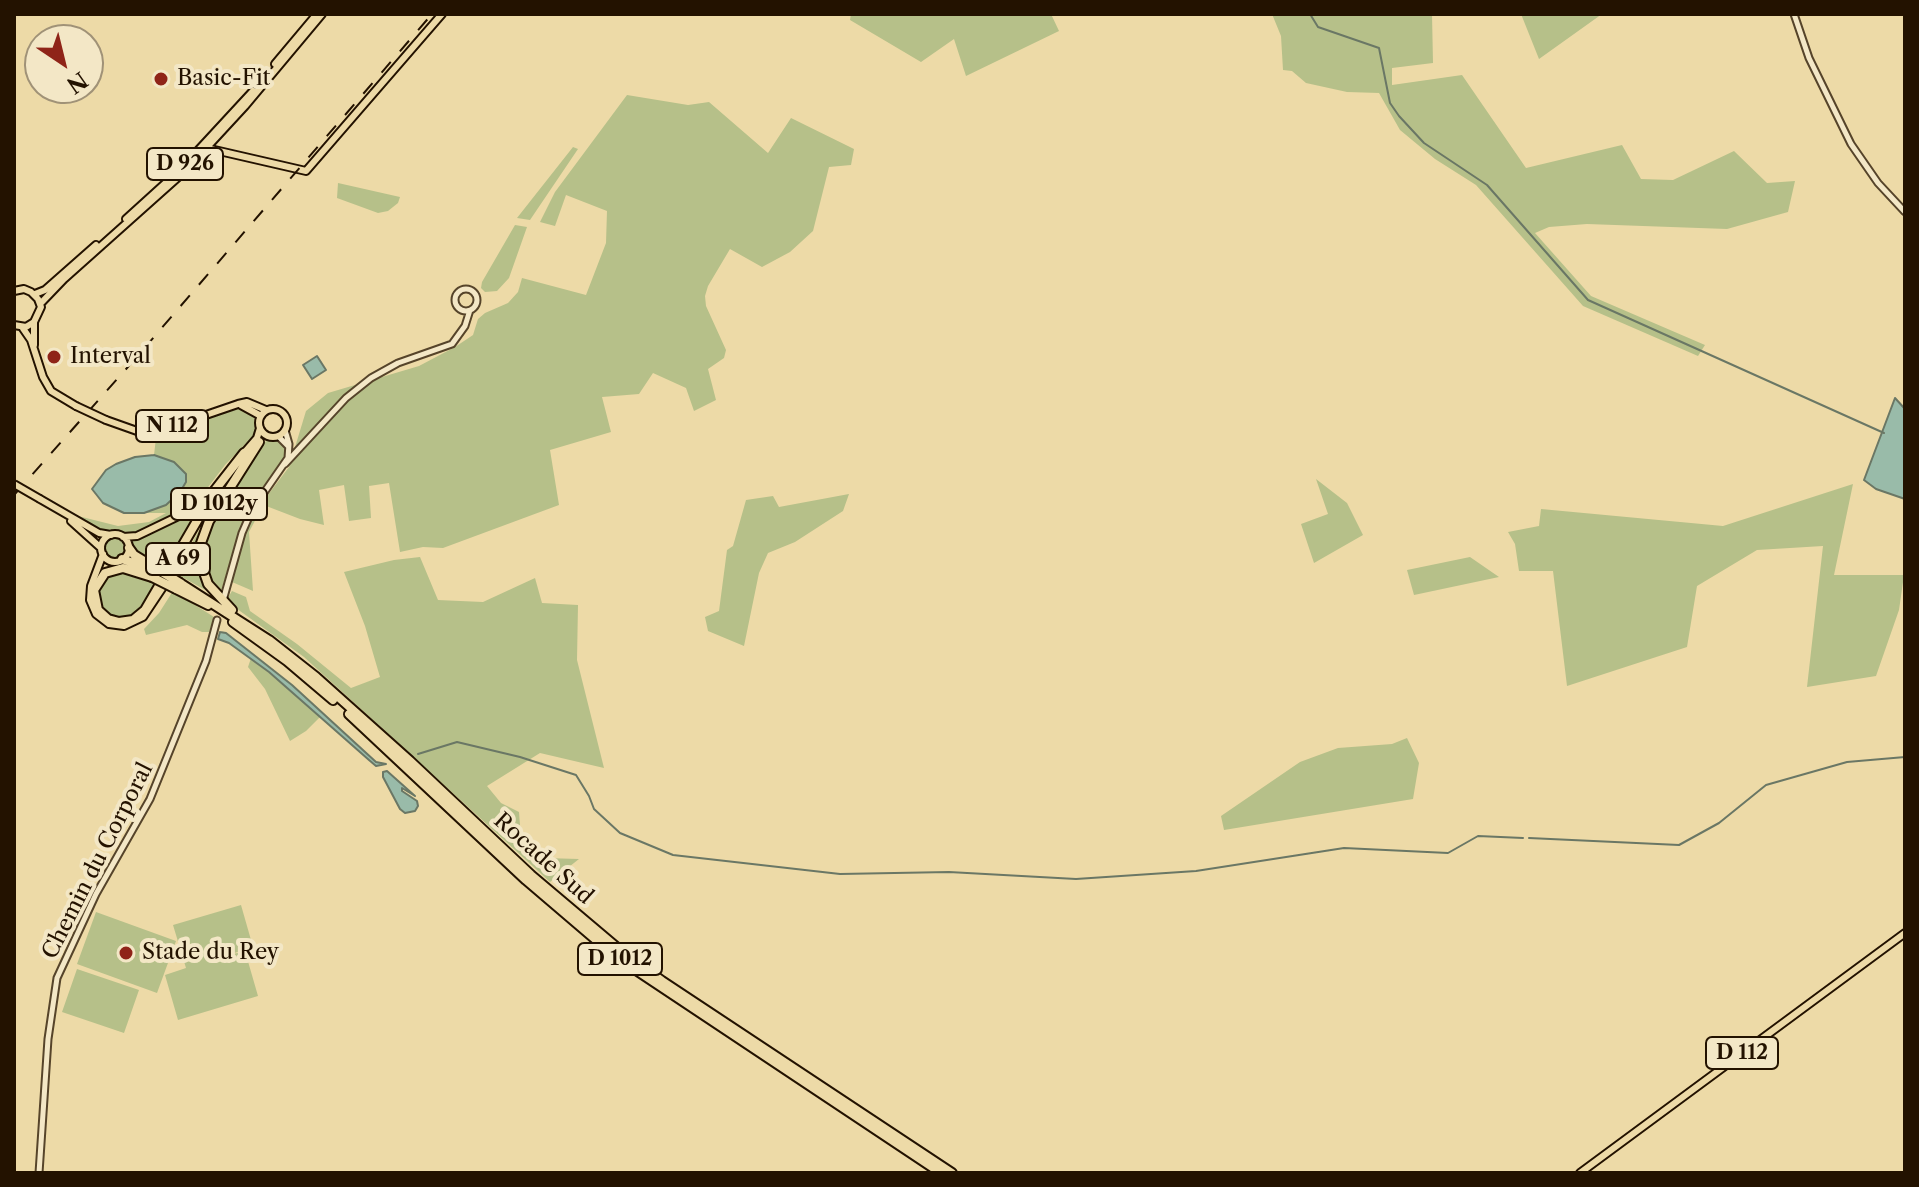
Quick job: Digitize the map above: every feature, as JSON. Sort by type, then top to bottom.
[{"type":"highway","name":"D 1012y","points":[[263,439],[209,521],[200,551],[204,573],[215,594],[269,640]]},
{"type":"highway","name":"A 69","points":[[155,573],[123,568],[105,573],[94,590],[98,610],[108,619],[119,622],[133,620],[145,610],[215,490],[244,453]]},
{"type":"highway","name":"Rocade Sud","points":[[129,548],[155,573]]},
{"type":"highway","name":"Rocade Sud","points":[[122,559],[155,573],[269,640],[316,677],[531,875],[621,951],[952,1173]]},
{"type":"highway","name":"Rocade Sud","points":[[178,586],[265,645],[334,700],[526,880],[615,956],[941,1173]]},
{"type":"main road","name":"D 926","points":[[34,322],[39,315],[40,304],[64,279],[152,202],[213,141],[319,14]]},
{"type":"main road","name":"D 926","points":[[35,294],[45,290],[179,171],[319,14]]},
{"type":"main road","points":[[206,148],[306,171],[442,14]]},
{"type":"main road","points":[[213,141],[225,153]]},
{"type":"main road","points":[[14,291],[24,289],[35,294],[40,304]]},
{"type":"main road","points":[[18,326],[34,322]]},
{"type":"main road","name":"N 112","points":[[34,322],[34,348],[51,391],[106,420],[137,431],[151,431],[247,402],[264,413]]},
{"type":"main road","name":"N 112","points":[[18,326],[34,348]]},
{"type":"main road","points":[[244,453],[257,438],[264,413],[277,409],[285,415],[285,430],[278,436],[263,439],[260,428]]},
{"type":"main road","name":"A 69","points":[[102,551],[91,586],[92,607],[102,620],[116,626],[137,622],[148,613],[218,491],[263,439]]},
{"type":"main road","name":"A 69","points":[[123,537],[137,536],[195,506],[244,453]]},
{"type":"main road","points":[[14,484],[99,533],[123,537],[129,548],[122,559],[109,560],[62,513]]},
{"type":"main road","points":[[102,551],[103,542],[111,535]]},
{"type":"main road","name":"D 112","points":[[1580,1173],[1905,933]]},
{"type":"street","points":[[1794,14],[1809,58],[1851,144],[1878,183],[1905,212]]},
{"type":"street","points":[[465,289],[473,291],[476,296],[476,305],[467,310],[458,308],[454,300],[458,292],[465,289]]},
{"type":"street","points":[[224,597],[252,510],[285,464],[346,398],[371,378],[398,363],[452,344],[466,323],[467,310]]},
{"type":"street","points":[[285,430],[289,448],[285,464]]},
{"type":"street","points":[[278,436],[289,448]]},
{"type":"street","name":"Chemin du Corporal","points":[[39,1173],[48,1039],[57,978],[96,894],[150,799],[206,661],[217,620]]},
{"type":"green space","points":[[851,14],[1051,14],[1059,31],[966,76],[954,39],[921,62],[850,20]]},
{"type":"green space","points":[[1272,14],[1432,14],[1433,63],[1392,68],[1392,85],[1462,75],[1526,168],[1622,145],[1641,179],[1673,180],[1734,151],[1767,183],[1795,181],[1788,212],[1727,229],[1587,224],[1549,227],[1535,233],[1591,296],[1705,345],[1698,356],[1583,306],[1476,185],[1435,159],[1400,130],[1379,93],[1347,92],[1306,83],[1292,71],[1283,70],[1281,36]]},
{"type":"green space","points":[[1521,14],[1602,14],[1539,59]]},
{"type":"green space","points":[[627,95],[688,105],[709,102],[768,153],[791,118],[854,149],[851,165],[829,167],[813,231],[790,252],[762,267],[730,249],[708,286],[706,306],[726,350],[724,358],[708,369],[716,400],[694,411],[686,388],[653,373],[639,394],[602,397],[611,432],[550,450],[559,505],[443,548],[423,547],[400,552],[389,483],[369,486],[371,518],[349,521],[344,485],[319,490],[324,525],[261,504],[289,467],[306,411],[328,393],[419,366],[455,347],[473,335],[478,319],[485,313],[508,303],[518,292],[522,278],[586,295],[606,243],[607,211],[566,195],[555,226],[540,222],[555,192]]},
{"type":"green space","points":[[573,147],[578,149],[530,220],[517,218]]},
{"type":"green space","points":[[338,183],[400,197],[388,211],[378,213],[337,198]]},
{"type":"green space","points":[[515,225],[527,227],[509,278],[497,291],[485,292],[481,288],[482,282]]},
{"type":"green space","points":[[239,408],[254,415],[255,434],[225,465],[196,503],[135,535],[117,531],[101,532],[78,516],[118,526],[149,522],[166,513],[144,513],[172,500],[186,474],[174,462],[154,455],[156,438],[177,431],[181,426]]},
{"type":"green space","points":[[268,439],[281,442],[286,455],[251,506],[238,534],[220,595],[212,586],[205,566],[206,536],[252,456]]},
{"type":"green space","points":[[235,474],[201,535],[207,591],[175,573],[215,502]]},
{"type":"green space","points":[[1316,479],[1347,503],[1363,535],[1314,563],[1301,524],[1328,514]]},
{"type":"green space","points":[[1853,484],[1834,575],[1904,575],[1899,610],[1876,676],[1807,687],[1823,546],[1757,550],[1697,586],[1687,647],[1567,686],[1553,571],[1519,571],[1515,544],[1508,532],[1539,526],[1541,509],[1723,526]]},
{"type":"green space","points":[[849,494],[843,511],[795,542],[768,553],[759,573],[744,646],[708,631],[705,617],[719,611],[727,550],[733,546],[746,500],[773,496],[779,507]]},
{"type":"green space","points":[[195,509],[197,511],[166,567],[133,548],[132,540]]},
{"type":"green space","points":[[254,514],[258,515],[249,532],[253,591],[232,582],[241,545]]},
{"type":"green space","points":[[115,537],[123,540],[126,548],[123,556],[115,559],[107,556],[104,548],[107,540]]},
{"type":"green space","points":[[420,557],[438,600],[483,602],[535,578],[542,603],[578,605],[577,660],[604,768],[540,753],[487,786],[501,803],[519,812],[521,838],[544,858],[579,859],[550,882],[304,657],[226,601],[232,591],[246,597],[250,611],[351,688],[380,677],[344,572]]},
{"type":"green space","points":[[1470,557],[1499,577],[1414,595],[1407,570]]},
{"type":"green space","points":[[121,571],[158,583],[138,613],[118,618],[102,610],[97,596],[99,584],[110,574]]},
{"type":"green space","points":[[173,591],[214,617],[209,632],[187,625],[146,635],[144,629]]},
{"type":"green space","points":[[251,658],[321,716],[290,741],[265,689],[248,667]]},
{"type":"green space","points":[[1407,738],[1419,763],[1413,799],[1224,830],[1221,816],[1300,762],[1338,748],[1392,744]]},
{"type":"green space","points":[[241,905],[253,947],[222,957],[245,951],[258,996],[178,1020],[165,975],[186,968],[173,925]]},
{"type":"green space","name":"Stade du Rey","points":[[96,912],[176,941],[157,993],[77,964]]},
{"type":"green space","points":[[77,969],[139,990],[124,1033],[62,1012]]},
{"type":"shaded area","points":[[317,356],[326,370],[312,379],[303,365]]},
{"type":"shaded area","points":[[1895,398],[1905,409],[1905,499],[1876,489],[1864,480]]},
{"type":"shaded area","points":[[154,455],[174,462],[186,474],[186,482],[180,492],[166,505],[144,513],[124,513],[103,503],[92,489],[106,470],[116,464],[135,457]]},
{"type":"shaded area","points":[[220,632],[226,633],[292,685],[376,762],[386,764],[376,766],[269,672],[229,643],[218,639]]},
{"type":"shaded area","points":[[387,771],[415,796],[402,788],[417,801],[415,811],[405,813],[400,809],[383,777],[383,772]]},
{"type":"waterway","points":[[1310,14],[1318,27],[1379,48],[1390,103],[1399,116],[1424,143],[1487,185],[1588,300],[1884,433]]},
{"type":"waterway","points":[[418,754],[457,742],[576,775],[594,809],[620,833],[673,855],[840,874],[949,872],[1076,879],[1196,871],[1344,848],[1448,853],[1478,836],[1523,838]]},
{"type":"waterway","points":[[1529,838],[1679,845],[1719,823],[1766,785],[1847,762],[1905,757]]},
{"type":"railway","points":[[14,495],[432,14]]},
{"type":"place","name":"Basic-Fit","points":[[161,79]]},
{"type":"place","name":"Interval","points":[[54,357]]},
{"type":"place","name":"Stade du Rey","points":[[126,953]]}]
